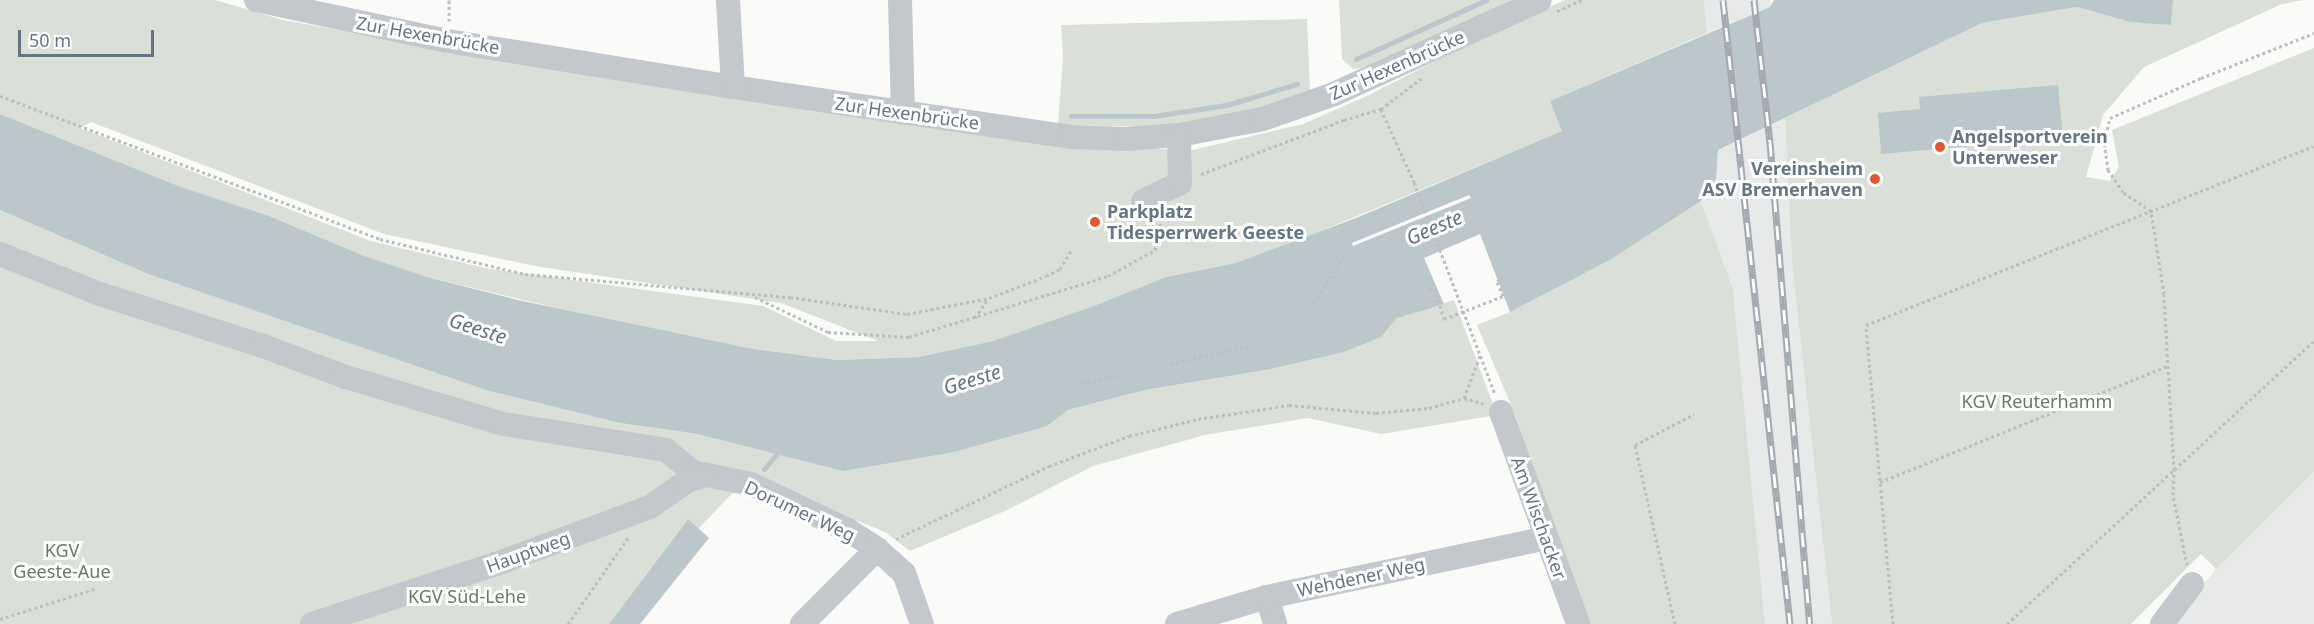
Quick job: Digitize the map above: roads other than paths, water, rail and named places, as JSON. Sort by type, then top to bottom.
[{"type":"street","name":"Zur Hexenbrücke","points":[[256,0],[447,41],[733,87],[1072,137],[1125,139],[1179,135],[1263,119],[1334,94],[1540,0]]},
{"type":"street","points":[[728,0],[733,87]]},
{"type":"street","points":[[900,0],[903,113]]},
{"type":"street","points":[[1143,201],[1173,186],[1179,135]]},
{"type":"street","points":[[0,254],[100,294],[263,346],[346,377],[504,424],[666,450],[702,476]]},
{"type":"street","name":"Am Wischacker","points":[[1501,412],[1578,624]]},
{"type":"street","name":"Dorumer Weg","points":[[702,476],[751,484],[848,530],[877,549],[904,573],[922,624]]},
{"type":"street","name":"Hauptweg","points":[[312,624],[496,564],[650,507],[687,481],[702,476]]},
{"type":"street","name":"Wehdener Weg","points":[[1177,624],[1267,597],[1547,538]]},
{"type":"street","points":[[802,624],[877,549]]},
{"type":"street","points":[[2162,624],[2192,584]]},
{"type":"street","points":[[1267,597],[1275,624]]},
{"type":"water","name":"Geeste","points":[[1774,0],[2173,0],[2171,25],[2130,22],[2077,7],[1982,23],[1718,150],[1716,179],[1701,201],[1610,260],[1510,312],[1480,234],[1424,258],[1444,304],[1397,318],[1381,337],[1344,352],[1266,370],[1145,390],[1068,410],[1047,426],[954,452],[843,471],[698,434],[620,423],[486,390],[148,274],[0,210],[0,114],[181,187],[267,215],[362,255],[427,277],[518,300],[748,348],[837,360],[919,357],[993,341],[1091,307],[1166,277],[1236,263],[1356,218],[1562,131],[1550,101],[1770,7]],"holes":[[[1469,195],[1471,198],[1353,246],[1352,243]]]},
{"type":"water","points":[[2058,85],[2063,138],[1881,154],[1878,113],[1920,109],[1919,97]]},
{"type":"water","points":[[688,519],[709,538],[640,624],[609,624]]},
{"type":"waterway","points":[[1356,59],[1486,0]]},
{"type":"waterway","points":[[1071,116],[1154,116],[1226,105],[1297,84]]},
{"type":"waterway","points":[[764,469],[780,450]]},
{"type":"railway","points":[[1723,0],[1790,624]]},
{"type":"railway","points":[[1754,0],[1770,142],[1810,624]]},
{"type":"place","name":"Angelsportverein Unterweser","points":[[1940,147]]},
{"type":"place","name":"Vereinsheim ASV Bremerhaven","points":[[1875,179]]},
{"type":"place","name":"Parkplatz Tidesperrwerk Geeste","points":[[1095,222]]},
{"type":"park label","name":"KGV Reuterhamm","points":[[2037,401]]},
{"type":"park label","name":"KGV Geeste-Aue","points":[[62,561]]},
{"type":"park label","name":"KGV Süd-Lehe","points":[[467,596]]}]
